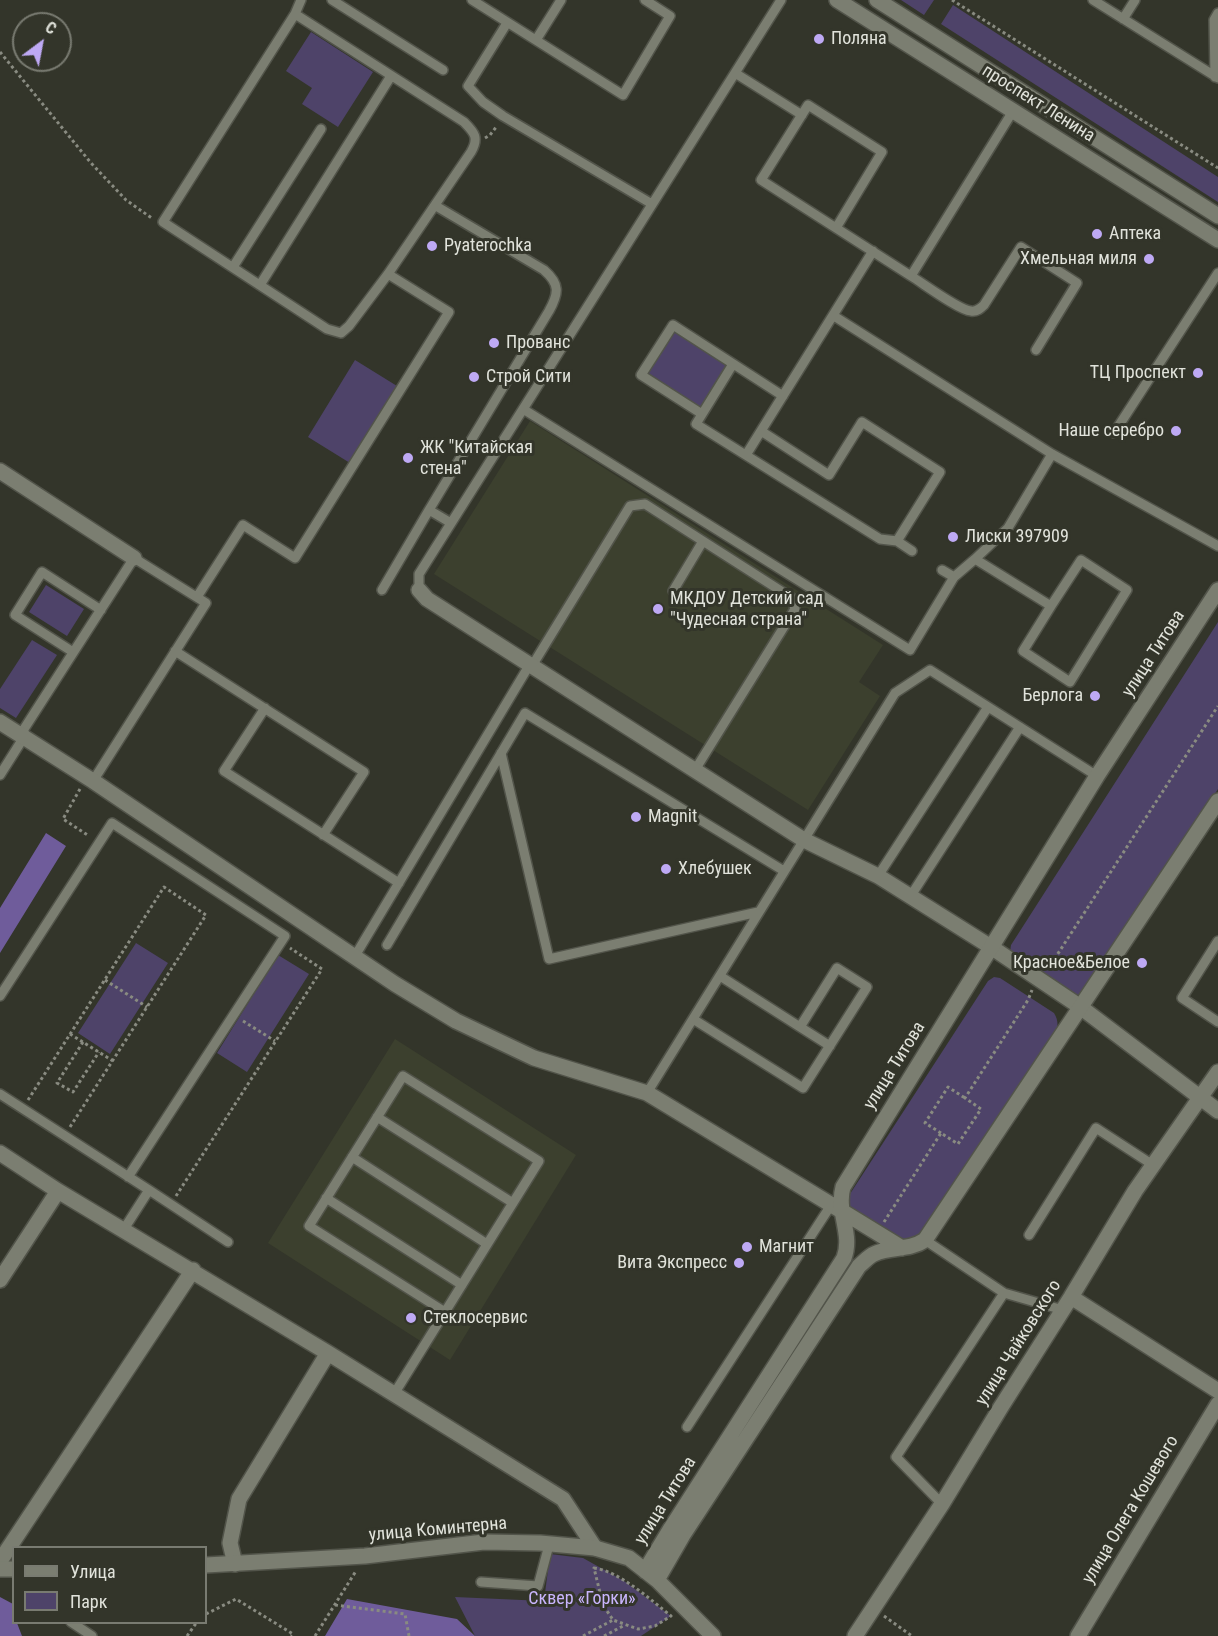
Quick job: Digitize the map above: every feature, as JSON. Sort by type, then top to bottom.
[{"type":"street","name":"проспект Ленина","points":[[837,0],[1218,240]]},
{"type":"street","name":"проспект Ленина","points":[[877,0],[1218,216]]},
{"type":"street","points":[[0,471],[134,558]]},
{"type":"street","points":[[419,590],[427,599],[804,840],[878,876],[991,947],[1079,1006],[1218,1111]]},
{"type":"street","name":"улица Титова","points":[[651,1575],[671,1528],[843,1258],[848,1247],[836,1207],[843,1187],[1097,776],[1218,590]]},
{"type":"street","points":[[0,722],[90,779],[394,984],[456,1021],[534,1058],[647,1093],[815,1193],[902,1248]]},
{"type":"street","points":[[925,1240],[1079,1006],[1217,804]]},
{"type":"street","name":"улица Чайковского","points":[[855,1636],[942,1504],[1135,1191],[1218,1072]]},
{"type":"street","points":[[0,1153],[58,1191],[193,1270],[562,1499],[595,1548]]},
{"type":"street","points":[[815,1193],[834,1192],[843,1187]]},
{"type":"street","points":[[0,1280],[58,1191]]},
{"type":"street","name":"улица Титова","points":[[651,1575],[683,1535],[859,1266],[873,1254],[910,1247],[925,1240]]},
{"type":"street","points":[[0,1561],[193,1270]]},
{"type":"street","points":[[1067,1304],[1218,1391]]},
{"type":"street","points":[[235,1564],[230,1543],[239,1499],[328,1353]]},
{"type":"street","name":"улица Олега Кошевого","points":[[1078,1636],[1218,1404]]},
{"type":"street","name":"улица Коминтерна","points":[[207,1564],[365,1556],[484,1542],[540,1543],[595,1548],[629,1558],[651,1575],[713,1636]]},
{"type":"lane","points":[[295,14],[464,122],[476,138],[476,144],[436,206],[388,274],[349,326],[341,333],[327,329],[163,222],[295,14],[301,0]]},
{"type":"lane","points":[[332,0],[444,70]]},
{"type":"lane","points":[[471,0],[622,95],[670,16],[645,0]]},
{"type":"lane","points":[[536,40],[561,0]]},
{"type":"lane","points":[[419,590],[419,574],[781,0]]},
{"type":"lane","points":[[1093,0],[1217,77]]},
{"type":"lane","points":[[1123,19],[1135,0]]},
{"type":"lane","points":[[1217,77],[1214,20],[1218,14]]},
{"type":"lane","points":[[507,23],[468,86],[483,102],[503,116],[652,204]]},
{"type":"lane","points":[[735,73],[802,115]]},
{"type":"lane","points":[[260,285],[391,76]]},
{"type":"lane","points":[[836,228],[882,152],[808,105],[761,180],[836,228],[873,251],[911,276],[971,311],[979,310],[984,305],[1021,247],[1077,283],[1035,350]]},
{"type":"lane","points":[[911,276],[1013,111]]},
{"type":"lane","points":[[233,267],[321,129]]},
{"type":"lane","points":[[382,590],[557,294],[556,284],[544,270],[436,206]]},
{"type":"lane","points":[[746,455],[873,251]]},
{"type":"lane","points":[[197,597],[243,525],[295,558],[449,312],[388,274]]},
{"type":"lane","points":[[1114,433],[1217,278]]},
{"type":"lane","points":[[834,316],[1052,454],[1218,546]]},
{"type":"lane","points":[[702,414],[641,375],[673,325],[783,396]]},
{"type":"lane","points":[[733,364],[696,424],[880,539],[897,541],[912,551]]},
{"type":"lane","points":[[523,409],[910,650],[954,577],[1008,528],[1052,454]]},
{"type":"lane","points":[[761,431],[829,475],[862,422],[940,472],[897,541]]},
{"type":"lane","points":[[355,956],[630,506],[645,504],[792,598],[795,609],[695,770]]},
{"type":"lane","points":[[429,510],[451,523]]},
{"type":"lane","points":[[673,591],[703,541]]},
{"type":"lane","points":[[0,775],[24,737],[24,729],[134,558],[206,603],[90,779]]},
{"type":"lane","points":[[975,559],[1051,606]]},
{"type":"lane","points":[[1081,560],[1128,590],[1070,682],[1023,651],[1051,606],[1081,560]]},
{"type":"lane","points":[[942,570],[954,577]]},
{"type":"lane","points":[[74,652],[15,615],[42,572],[101,610]]},
{"type":"lane","points":[[175,651],[364,772],[323,835]]},
{"type":"lane","points":[[647,1093],[895,693],[930,670],[1097,776]]},
{"type":"lane","points":[[878,876],[988,707]]},
{"type":"lane","points":[[265,708],[224,771],[399,884]]},
{"type":"lane","points":[[387,945],[525,713],[784,871]]},
{"type":"lane","points":[[910,897],[1020,727]]},
{"type":"lane","points":[[501,753],[549,959],[758,912]]},
{"type":"lane","points":[[0,996],[112,823],[285,936],[128,1177]]},
{"type":"lane","points":[[1218,941],[1182,998],[1218,1022]]},
{"type":"lane","points":[[693,1019],[803,1088],[867,987],[837,968],[800,1027]]},
{"type":"lane","points":[[720,976],[830,1046]]},
{"type":"lane","points":[[394,1394],[539,1161],[403,1076],[309,1226],[445,1312]]},
{"type":"lane","points":[[0,1094],[228,1242]]},
{"type":"lane","points":[[377,1117],[513,1203]]},
{"type":"lane","points":[[1029,1235],[1096,1128],[1153,1165]]},
{"type":"lane","points":[[352,1157],[488,1244]]},
{"type":"lane","points":[[124,1229],[149,1191]]},
{"type":"lane","points":[[326,1198],[462,1285]]},
{"type":"lane","points":[[687,1427],[836,1207]]},
{"type":"lane","points":[[925,1240],[1004,1293],[1067,1304]]},
{"type":"lane","points":[[942,1504],[896,1457],[1004,1293]]},
{"type":"lane","points":[[481,1582],[538,1586],[549,1545]]},
{"type":"lane","points":[[73,1624],[92,1636]]},
{"type":"path","points":[[952,0],[1218,168]]},
{"type":"path","points":[[0,52],[91,163],[126,200],[149,218],[163,222]]},
{"type":"path","points":[[1044,974],[1218,706]]},
{"type":"path","points":[[90,779],[63,819],[100,842]]},
{"type":"path","points":[[22,1108],[164,888],[181,898],[206,915],[64,1136]]},
{"type":"path","points":[[170,1204],[322,969],[281,942]]},
{"type":"path","points":[[105,980],[147,1007]]},
{"type":"path","points":[[965,1098],[1028,1000]]},
{"type":"path","points":[[234,1015],[276,1041]]},
{"type":"path","points":[[70,1034],[113,1061]]},
{"type":"path","points":[[83,1042],[57,1083],[73,1092],[99,1052]]},
{"type":"path","points":[[948,1087],[965,1098],[981,1108],[958,1144],[925,1123],[948,1087]]},
{"type":"path","points":[[879,1230],[941,1133]]},
{"type":"path","points":[[315,1636],[365,1556]]},
{"type":"path","points":[[594,1568],[603,1569],[624,1581],[671,1616],[649,1628],[638,1629],[613,1620],[603,1605],[594,1568]]},
{"type":"path","points":[[207,1614],[236,1599],[293,1634],[291,1636]]},
{"type":"path","points":[[335,1605],[405,1614],[409,1636]]},
{"type":"path","points":[[873,1608],[912,1636]]},
{"type":"path","points":[[583,1636],[613,1620]]},
{"type":"path","points":[[187,1636],[196,1624]]},
{"type":"path","points":[[604,1636],[624,1625]]},
{"type":"shaded area","name":"МКДОУ Детский сад \"Чудесная страна\"","points":[[530,421],[883,645],[859,682],[880,696],[808,810],[434,574]]},
{"type":"shaded area","points":[[46,833],[66,846],[0,953],[0,908]]},
{"type":"shaded area","points":[[395,1039],[576,1155],[450,1360],[268,1243]]},
{"type":"shaded area","points":[[0,1597],[12,1603],[12,1624],[17,1624],[22,1636],[0,1636]]},
{"type":"shaded area","points":[[347,1599],[457,1619],[475,1636],[325,1636]]},
{"type":"green space","points":[[901,0],[934,0],[924,15]]},
{"type":"green space","points":[[953,5],[1218,177],[1218,202],[941,24]]},
{"type":"green space","points":[[311,32],[373,72],[338,127],[302,104],[312,88],[286,71]]},
{"type":"green space","points":[[673,331],[728,365],[702,408],[645,374]]},
{"type":"green space","points":[[355,360],[397,386],[350,463],[308,437]]},
{"type":"green space","points":[[46,585],[84,609],[67,636],[29,612]]},
{"type":"green space","points":[[1218,622],[1218,789],[1087,992],[1076,996],[1010,952],[1011,945]]},
{"type":"green space","points":[[32,640],[57,655],[16,718],[0,708],[0,689]]},
{"type":"green space","points":[[136,943],[168,963],[110,1054],[78,1033]]},
{"type":"green space","points":[[278,955],[309,974],[247,1072],[217,1053]]},
{"type":"green space","points":[[994,977],[1000,978],[1054,1013],[1057,1019],[1055,1037],[921,1232],[916,1238],[903,1242],[849,1214],[848,1197],[988,981]]},
{"type":"green space","name":"Сквер «Горки»","points":[[550,1554],[583,1558],[624,1581],[671,1616],[641,1636],[475,1636],[455,1597],[544,1601]]},
{"type":"place","name":"Поляна","points":[[819,39]]},
{"type":"place","name":"Аптека","points":[[1097,234]]},
{"type":"place","name":"Pyaterochka","points":[[432,246]]},
{"type":"place","name":"Хмельная миля","points":[[1149,259]]},
{"type":"place","name":"Прованс","points":[[494,343]]},
{"type":"place","name":"ТЦ Проспект","points":[[1198,373]]},
{"type":"place","name":"Строй Сити","points":[[474,377]]},
{"type":"place","name":"Наше серебро","points":[[1176,431]]},
{"type":"place","name":"ЖК \"Китайская стена\"","points":[[408,458]]},
{"type":"place","name":"Лиски 397909","points":[[953,537]]},
{"type":"place","name":"МКДОУ Детский сад \"Чудесная страна\"","points":[[658,609]]},
{"type":"place","name":"Берлога","points":[[1095,696]]},
{"type":"place","name":"Magnit","points":[[636,817]]},
{"type":"place","name":"Хлебушек","points":[[666,869]]},
{"type":"place","name":"Красное&Белое","points":[[1142,963]]},
{"type":"place","name":"Магнит","points":[[747,1247]]},
{"type":"place","name":"Вита Экспресс","points":[[739,1263]]},
{"type":"place","name":"Стеклосервис","points":[[411,1318]]}]
